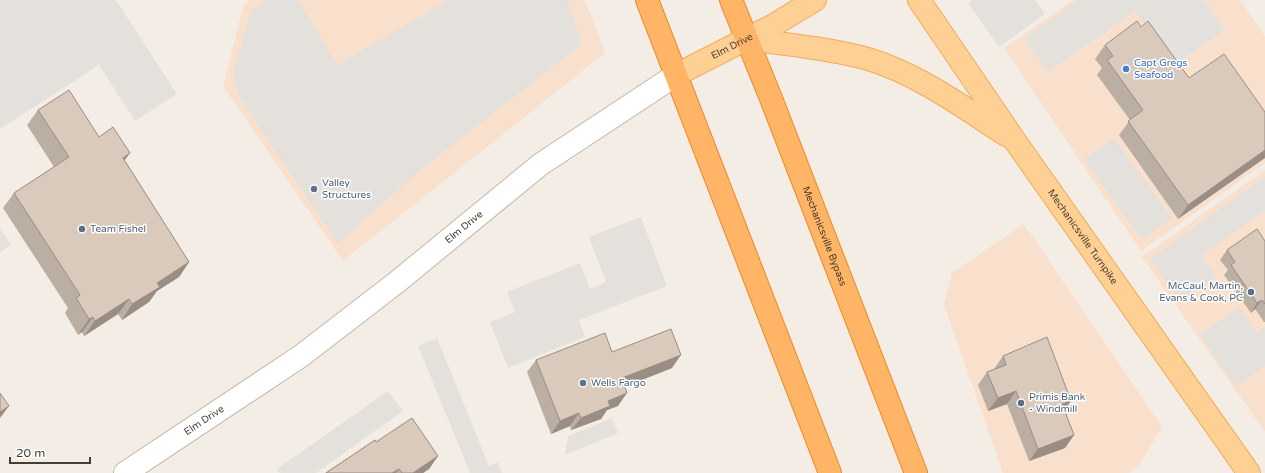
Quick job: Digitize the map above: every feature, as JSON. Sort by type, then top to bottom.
[{"type":"highway","points":[[647,0],[830,473]]},
{"type":"highway","name":"Mechanicsville Bypass","points":[[731,0],[748,39],[916,473]]},
{"type":"main road","name":"Elm Drive","points":[[676,75],[748,39],[815,0]]},
{"type":"main road","name":"Mechanicsville Turnpike","points":[[919,0],[1015,141],[1249,473]]},
{"type":"main road","points":[[748,39],[847,54],[891,67],[948,98],[1015,141]]},
{"type":"street","name":"Elm Drive","points":[[125,473],[301,356],[397,282],[541,164],[676,75]]},
{"type":"shaded area","points":[[0,0],[116,0],[177,94],[135,121],[99,65],[0,129]]},
{"type":"shaded area","points":[[250,0],[585,0],[605,53],[343,261],[223,86],[243,7]]},
{"type":"shaded area","points":[[265,0],[299,0],[337,65],[448,0],[567,0],[582,44],[418,172],[338,244],[238,95],[233,73],[251,10]]},
{"type":"shaded area","points":[[972,0],[1035,0],[1045,14],[999,47],[968,3]]},
{"type":"shaded area","points":[[1073,0],[1240,0],[1265,36],[1265,163],[1141,251],[1004,48]]},
{"type":"shaded area","points":[[1079,0],[1204,0],[1225,30],[1173,66],[1135,11],[1048,72],[1024,38]]},
{"type":"shaded area","points":[[1114,138],[1172,218],[1142,240],[1084,159]]},
{"type":"shaded area","points":[[1265,170],[1265,432],[1142,257]]},
{"type":"shaded area","points":[[1265,177],[1265,211],[1201,256],[1216,277],[1181,302],[1150,259]]},
{"type":"shaded area","points":[[641,217],[667,286],[579,320],[585,337],[508,368],[490,322],[515,312],[507,292],[580,263],[590,289],[606,282],[589,237]]},
{"type":"shaded area","points":[[1024,224],[1162,427],[1140,464],[1129,473],[1003,473],[944,305],[952,273]]},
{"type":"shaded area","points":[[0,229],[11,245],[0,252]]},
{"type":"shaded area","points":[[1239,307],[1257,332],[1265,327],[1265,366],[1236,387],[1200,335]]},
{"type":"shaded area","points":[[437,338],[489,466],[498,462],[502,473],[470,473],[418,346]]},
{"type":"shaded area","points":[[388,391],[403,411],[316,473],[280,473],[277,469]]},
{"type":"shaded area","points":[[612,418],[618,433],[565,455],[568,436]]},
{"type":"building","points":[[1137,21],[1141,27],[1148,21],[1189,78],[1224,54],[1265,112],[1265,150],[1188,205],[1128,121],[1143,110],[1107,60],[1113,56],[1105,45]]},
{"type":"building","name":"Team Fishel","points":[[69,90],[99,137],[113,127],[130,153],[123,158],[189,262],[157,283],[160,287],[132,304],[129,299],[95,321],[93,317],[89,319],[76,298],[80,295],[14,193],[69,157],[38,110]]},
{"type":"building","name":"McCaul, Martin, Evans & Cook, PC","points":[[1257,229],[1265,241],[1265,304],[1262,300],[1257,303],[1231,265],[1235,262],[1227,250]]},
{"type":"building","name":"Wells Fargo","points":[[671,329],[681,355],[622,378],[627,393],[608,401],[610,406],[581,418],[579,413],[560,421],[536,360],[605,333],[612,352]]},
{"type":"building","name":"Primis Bank - Windmill","points":[[1047,337],[1071,401],[1062,404],[1074,435],[1038,449],[1016,391],[998,398],[987,372],[1006,365],[1003,356]]},
{"type":"building","points":[[0,393],[9,406],[0,412]]},
{"type":"building","points":[[412,418],[438,456],[413,473],[402,473],[399,469],[392,473],[326,473],[375,440],[376,442]]},
{"type":"place","name":"Capt Gregs Seafood","points":[[1126,69]]},
{"type":"place","name":"Valley Structures","points":[[314,189]]},
{"type":"place","name":"Team Fishel","points":[[82,229]]},
{"type":"place","name":"McCaul, Martin, Evans & Cook, PC","points":[[1251,292]]},
{"type":"place","name":"Wells Fargo","points":[[583,383]]},
{"type":"place","name":"Primis Bank - Windmill","points":[[1021,403]]}]
